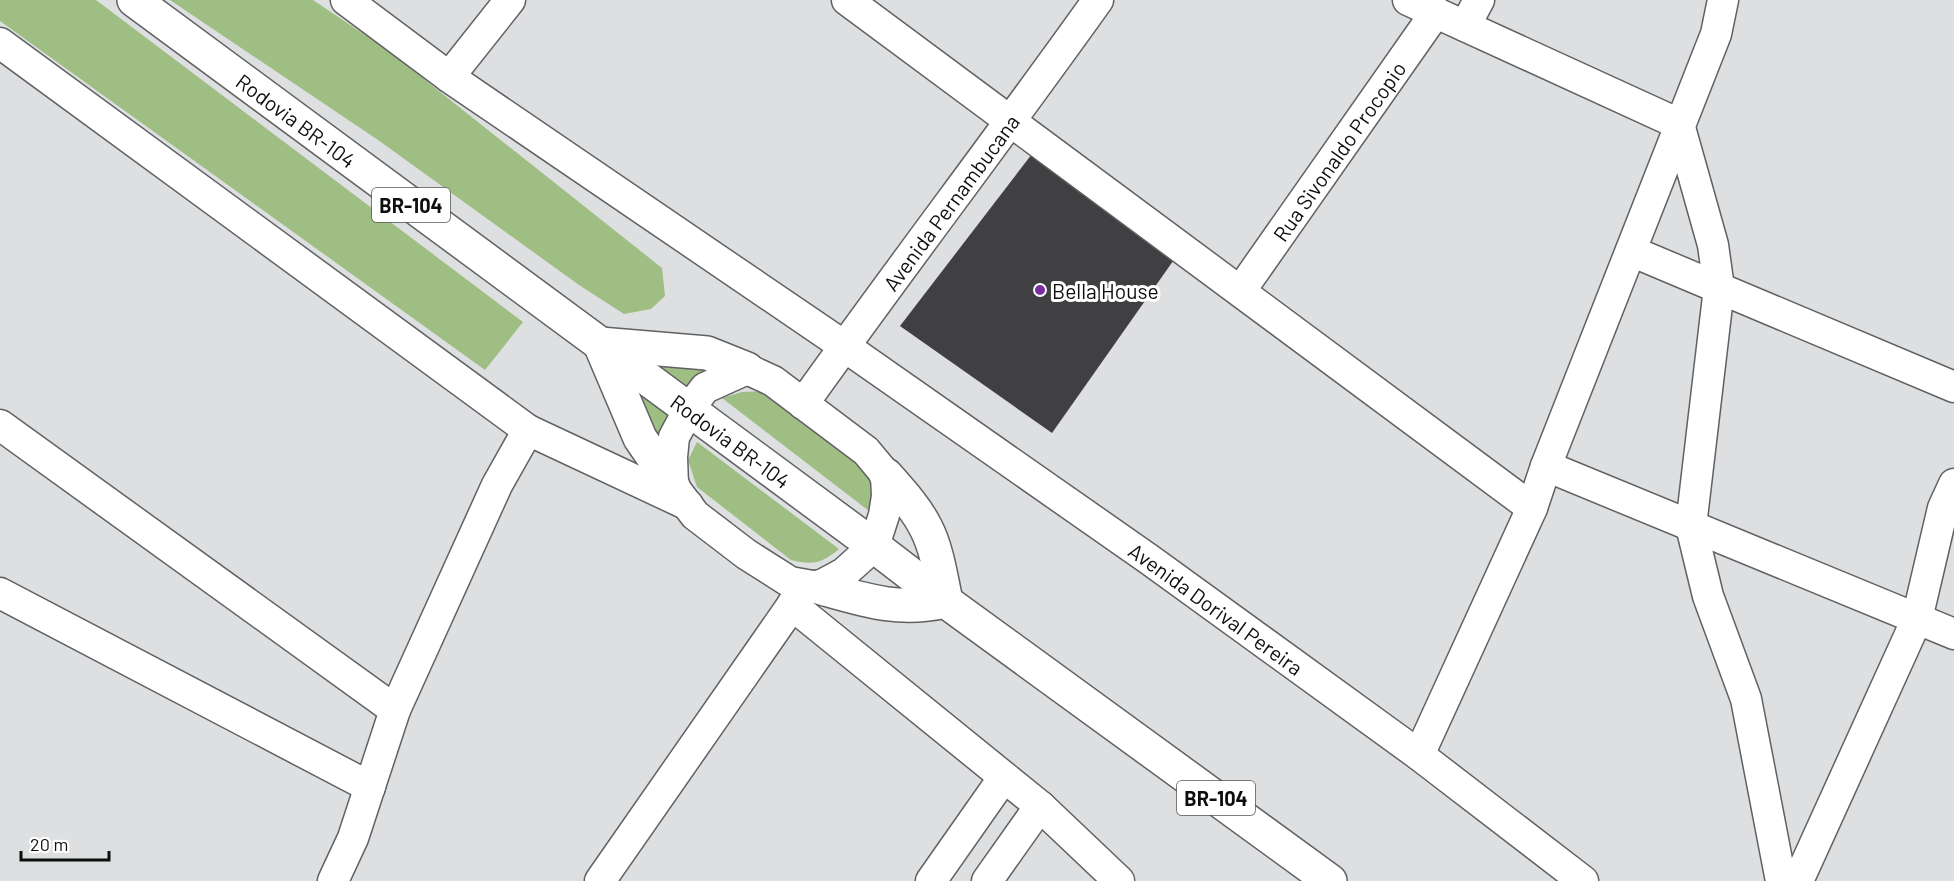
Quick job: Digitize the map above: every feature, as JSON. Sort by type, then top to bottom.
[{"type":"highway","name":"Rodovia BR-104","points":[[134,0],[946,601],[1330,881]]},
{"type":"highway","points":[[680,496],[640,438],[600,344],[707,352],[747,369]]},
{"type":"highway","points":[[805,592],[911,607],[946,601],[927,529],[909,501],[886,475]]},
{"type":"street","name":"Avenida Dorival Pereira","points":[[346,0],[449,77],[844,346],[1141,553],[1419,755],[1583,881]]},
{"type":"street","points":[[449,77],[510,0]]},
{"type":"street","points":[[847,0],[1532,508]]},
{"type":"street","name":"Avenida Pernambucana","points":[[803,404],[1012,121],[1098,0]]},
{"type":"street","points":[[1408,0],[1679,124],[1713,245],[1719,288],[1691,526],[1708,596],[1746,699],[1781,881]]},
{"type":"street","points":[[1465,26],[1479,0]]},
{"type":"street","points":[[1419,755],[1532,508],[1546,466],[1716,34],[1723,0]]},
{"type":"street","name":"Rua Sivonaldo Procopio","points":[[1241,290],[1436,12]]},
{"type":"street","points":[[0,43],[528,430],[680,496]]},
{"type":"street","points":[[1631,251],[1954,387]]},
{"type":"street","points":[[600,881],[805,592],[844,573],[874,546],[884,515],[887,496],[886,475],[866,451],[772,381],[747,369],[705,388],[688,409],[674,437],[672,457],[680,496],[695,515],[746,554],[805,592],[1119,881]]},
{"type":"street","points":[[0,425],[395,710]]},
{"type":"street","points":[[333,881],[353,838],[395,710],[497,485],[528,430]]},
{"type":"street","points":[[1546,466],[1954,634]]},
{"type":"street","points":[[1798,881],[1917,619],[1943,508],[1954,484]]},
{"type":"street","points":[[0,593],[370,787]]},
{"type":"street","points":[[930,881],[1004,777]]},
{"type":"street","points":[[987,881],[1040,806]]},
{"type":"green space","points":[[0,0],[96,0],[523,322],[485,370],[0,21]]},
{"type":"green space","points":[[170,0],[313,0],[386,49],[662,268],[665,296],[651,309],[624,314],[579,285],[378,140]]},
{"type":"green space","points":[[637,350],[738,369],[696,394]]},
{"type":"green space","points":[[615,362],[676,416],[666,469]]},
{"type":"green space","points":[[767,391],[873,471],[873,514],[722,398],[742,392]]},
{"type":"green space","points":[[697,442],[839,549],[827,558],[816,562],[791,560],[697,487],[688,460]]},
{"type":"building","name":"Bella House","points":[[1035,150],[1178,254],[1052,433],[900,326]]},
{"type":"place","name":"Bella House","points":[[1040,290]]}]
